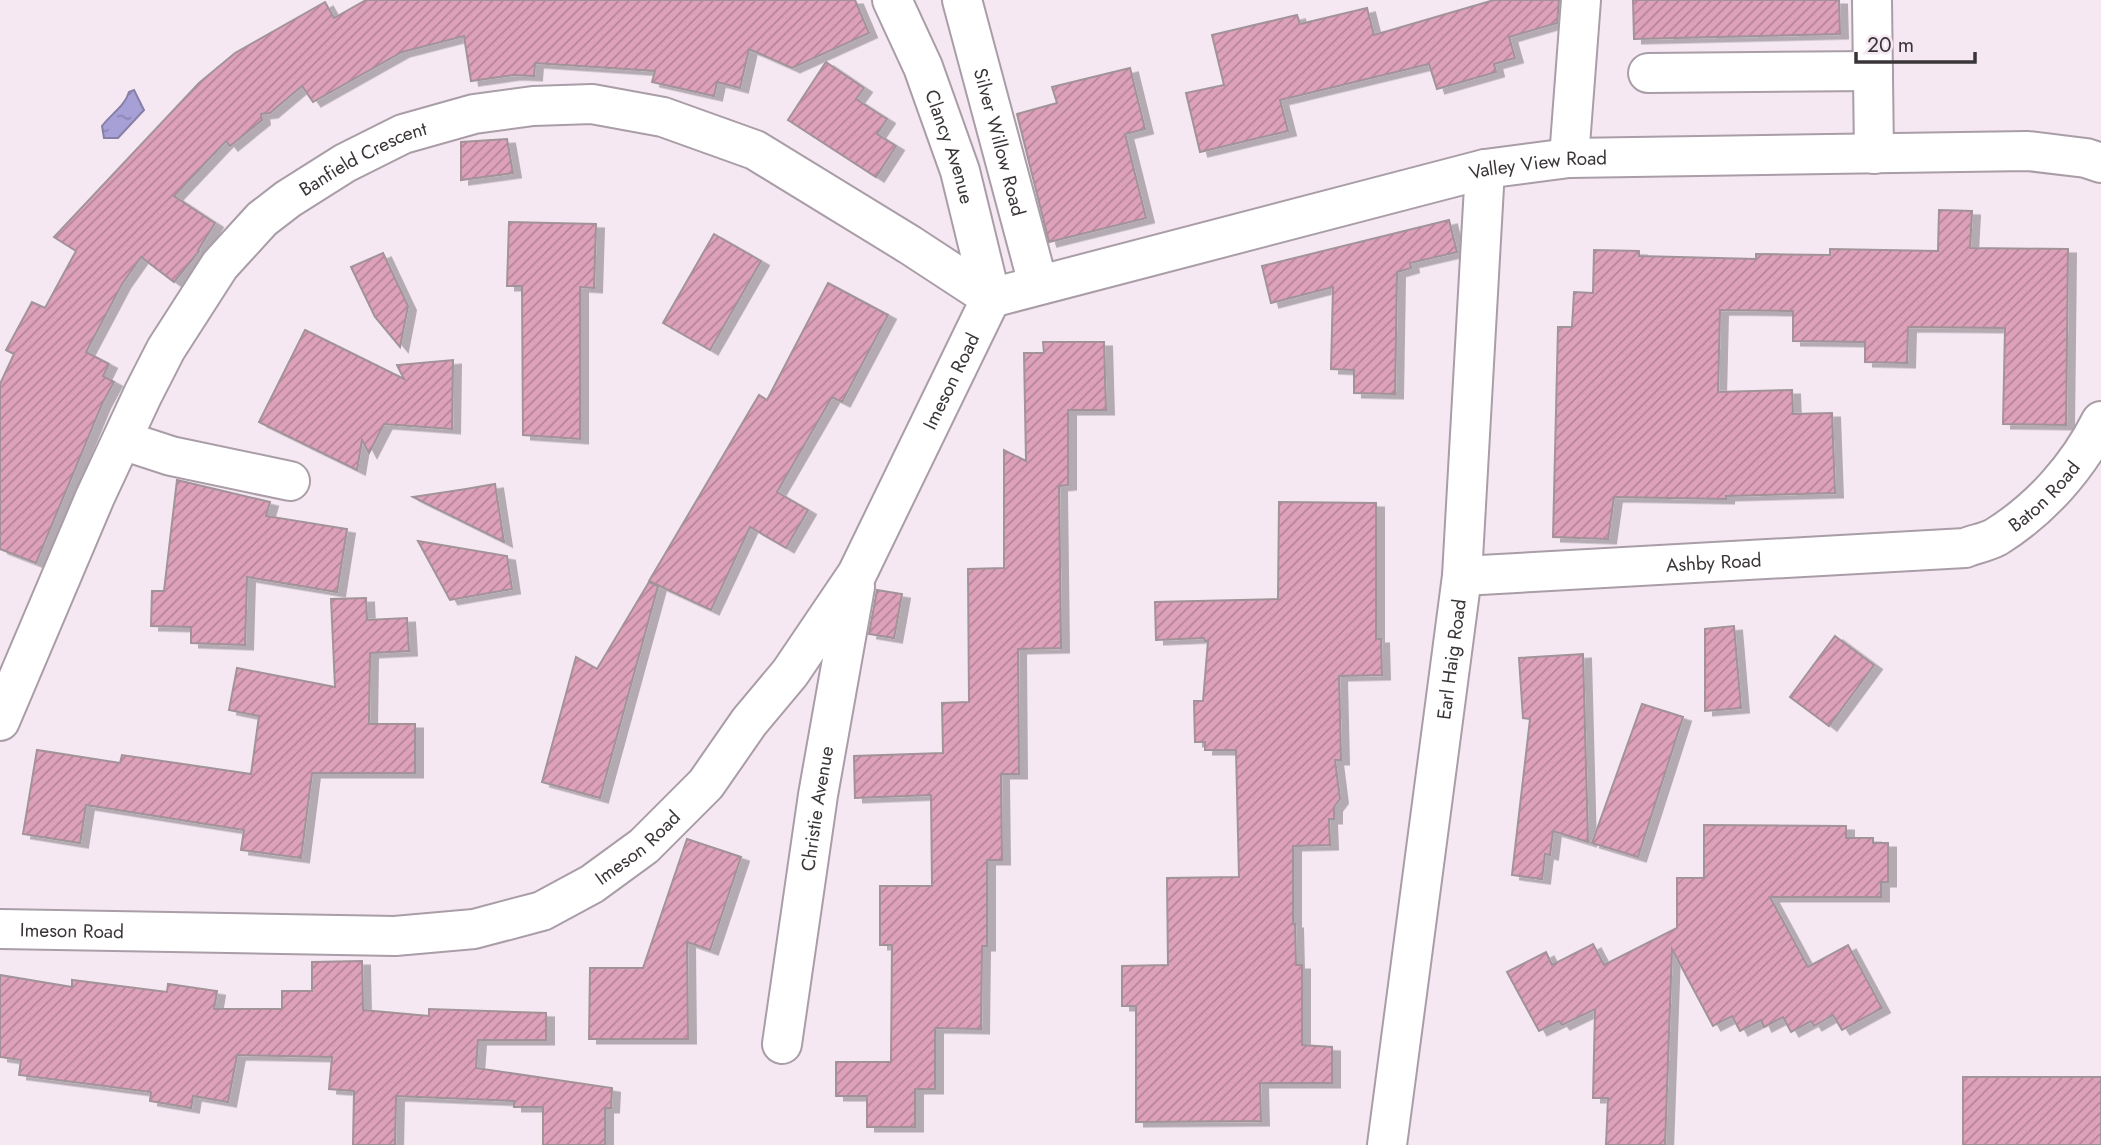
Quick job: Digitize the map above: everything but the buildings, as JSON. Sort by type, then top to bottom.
[{"type":"street","name":"Clancy Avenue","points":[[892,0],[923,67],[960,172],[991,298]]},
{"type":"street","name":"Silver Willow Road","points":[[962,0],[1038,284]]},
{"type":"street","points":[[1569,159],[1581,0]]},
{"type":"street","points":[[1872,0],[1874,154]]},
{"type":"street","points":[[1648,73],[1873,71]]},
{"type":"street","name":"Banfield Crescent","points":[[0,721],[122,440],[166,349],[220,265],[262,219],[288,199],[345,163],[403,134],[474,114],[533,106],[592,104],[663,117],[755,150],[991,298]]},
{"type":"street","name":"Valley View Road","points":[[991,298],[1485,169],[1569,159],[2028,150],[2086,158],[2101,163]]},
{"type":"street","name":"Earl Haig Road","points":[[1387,1145],[1462,576],[1485,169]]},
{"type":"street","name":"Imeson Road","points":[[0,929],[395,936],[474,929],[542,911],[592,884],[644,846],[706,784],[749,722],[790,673],[857,574],[991,298]]},
{"type":"street","name":"Baton Road","points":[[1965,548],[1994,538],[2043,501],[2088,446],[2101,421]]},
{"type":"street","points":[[122,440],[171,456],[290,481]]},
{"type":"street","name":"Ashby Road","points":[[1462,576],[1965,548]]},
{"type":"street","name":"Christie Avenue","points":[[782,1044],[818,795],[857,574]]},
{"type":"water","points":[[134,90],[144,110],[118,138],[104,138],[102,126],[121,106],[129,92]]}]
